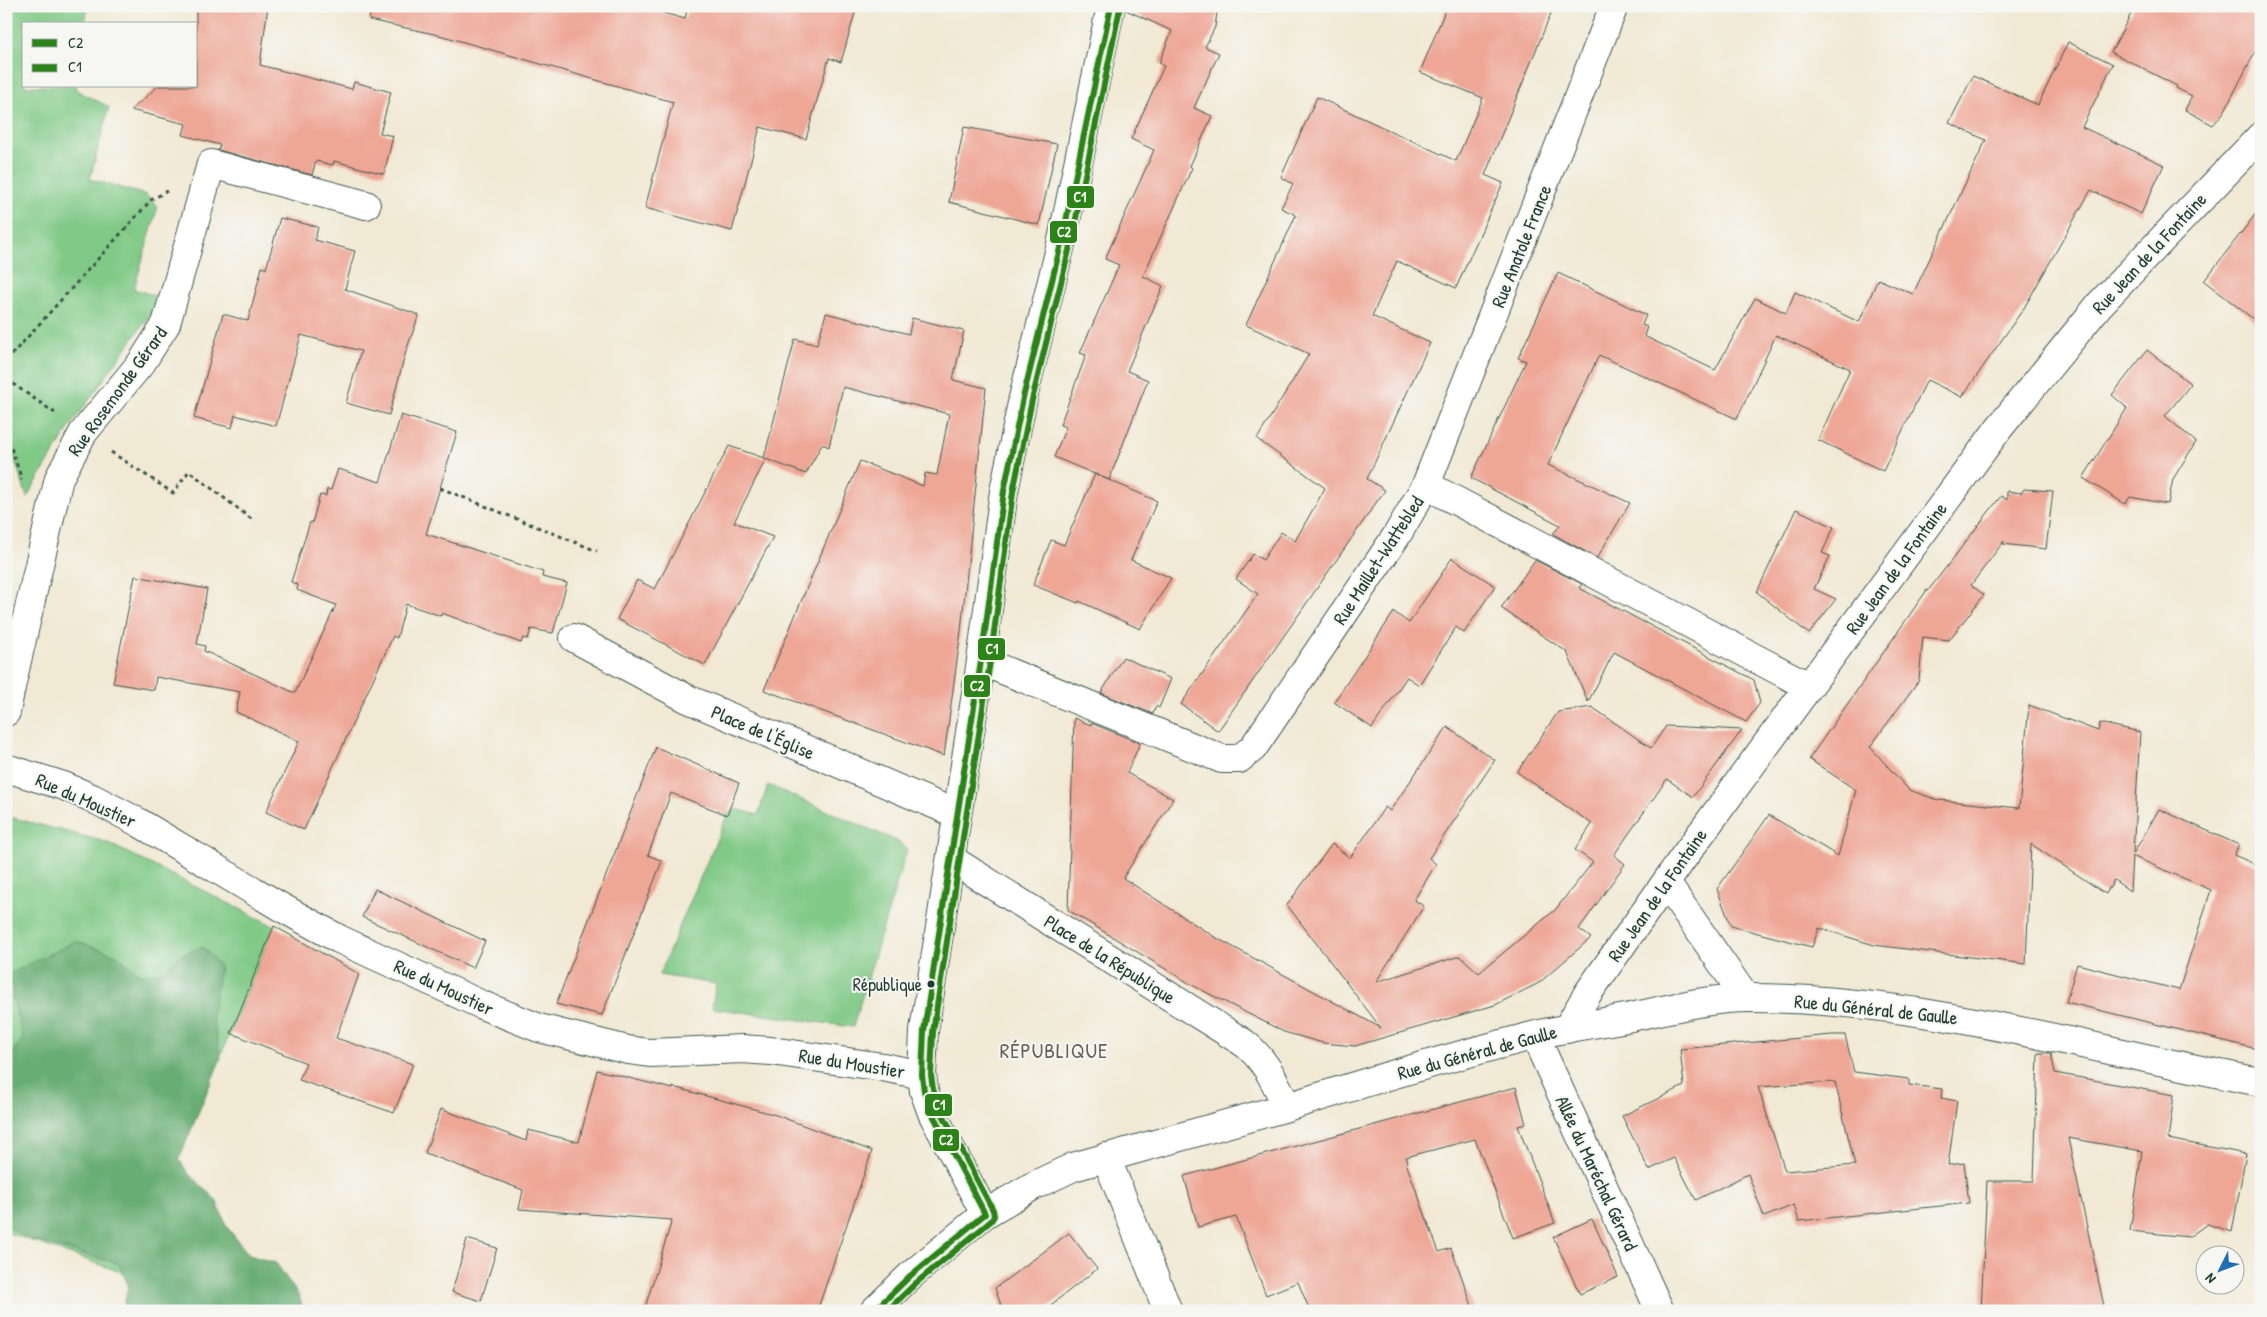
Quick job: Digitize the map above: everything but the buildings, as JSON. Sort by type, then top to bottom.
[{"type":"street","points":[[985,1214],[932,1113],[924,1091],[922,1075],[924,1031],[981,661],[1004,491],[1023,398],[1064,231],[1111,6]]},
{"type":"street","name":"Rue Anatole France","points":[[1426,485],[1614,6]]},
{"type":"street","name":"Rue Jean de la Fontaine","points":[[1567,1029],[1588,993],[1666,883],[1998,428],[2100,304],[2261,136]]},
{"type":"street","points":[[211,164],[366,205]]},
{"type":"street","name":"Rue Rosemonde Gérard","points":[[8,695],[59,478],[83,433],[142,362],[166,324],[211,164]]},
{"type":"street","name":"Rue Maillet-Wattebled","points":[[981,661],[1222,759],[1239,759],[1253,748],[1397,535],[1426,485],[1808,686]]},
{"type":"street","name":"Place de l'Église","points":[[574,638],[688,699],[957,814]]},
{"type":"street","name":"Rue du Moustier","points":[[6,768],[64,786],[92,798],[138,822],[279,906],[339,939],[482,1006],[539,1028],[628,1050],[650,1053],[742,1049],[771,1051],[883,1067],[922,1075]]},
{"type":"street","name":"Place de la République","points":[[951,859],[1244,1043],[1258,1054],[1270,1071],[1287,1106]]},
{"type":"street","points":[[1666,883],[1746,998]]},
{"type":"street","name":"Rue du Général de Gaulle","points":[[1287,1106],[1411,1068],[1535,1036],[1703,1003],[1746,998],[1835,1001],[1956,1017],[2211,1073],[2261,1082]]},
{"type":"street","name":"Allée du Maréchal Gérard","points":[[1535,1036],[1660,1311]]},
{"type":"street","points":[[874,1311],[910,1276],[985,1214],[1054,1175],[1106,1157],[1287,1106]]},
{"type":"street","points":[[1106,1157],[1168,1311]]},
{"type":"path","points":[[6,361],[151,200],[211,164]]},
{"type":"path","points":[[6,379],[172,494],[189,471],[254,521]]},
{"type":"path","points":[[6,459],[9,442]]},
{"type":"path","points":[[440,488],[597,550]]},
{"type":"green space","points":[[6,6],[88,6],[85,22],[22,22],[22,88],[76,88],[76,90],[109,107],[90,179],[146,195],[158,206],[134,289],[162,298],[71,425],[27,497],[6,434]]},
{"type":"green space","points":[[768,785],[897,841],[907,849],[853,1027],[712,1008],[716,984],[659,975],[727,815],[736,809],[758,815]]},
{"type":"green space","points":[[6,816],[106,842],[274,926],[174,1169],[147,1281],[6,1232]]},
{"type":"green space","points":[[76,941],[117,955],[140,975],[164,971],[181,955],[203,947],[220,966],[212,1015],[221,1058],[179,1159],[188,1173],[216,1200],[227,1227],[249,1255],[276,1263],[299,1296],[304,1311],[123,1311],[128,1285],[119,1264],[28,1239],[6,1225],[6,1062],[23,1038],[13,999],[11,973]]},
{"type":"transit line","name":"C2","points":[[874,1311],[910,1276],[985,1214],[932,1113],[924,1091],[922,1075],[924,1031],[981,661],[1004,491],[1023,398],[1062,240],[1111,6]]},
{"type":"transit line","name":"C1","points":[[887,1311],[916,1283],[991,1221],[994,1216],[993,1210],[940,1109],[933,1089],[931,1075],[933,1032],[990,662],[1013,492],[1032,400],[1071,242],[1120,8]]},
{"type":"place","name":"République","points":[[931,984]]},
{"type":"district","name":"RÉPUBLIQUE","points":[[1054,1050]]}]
